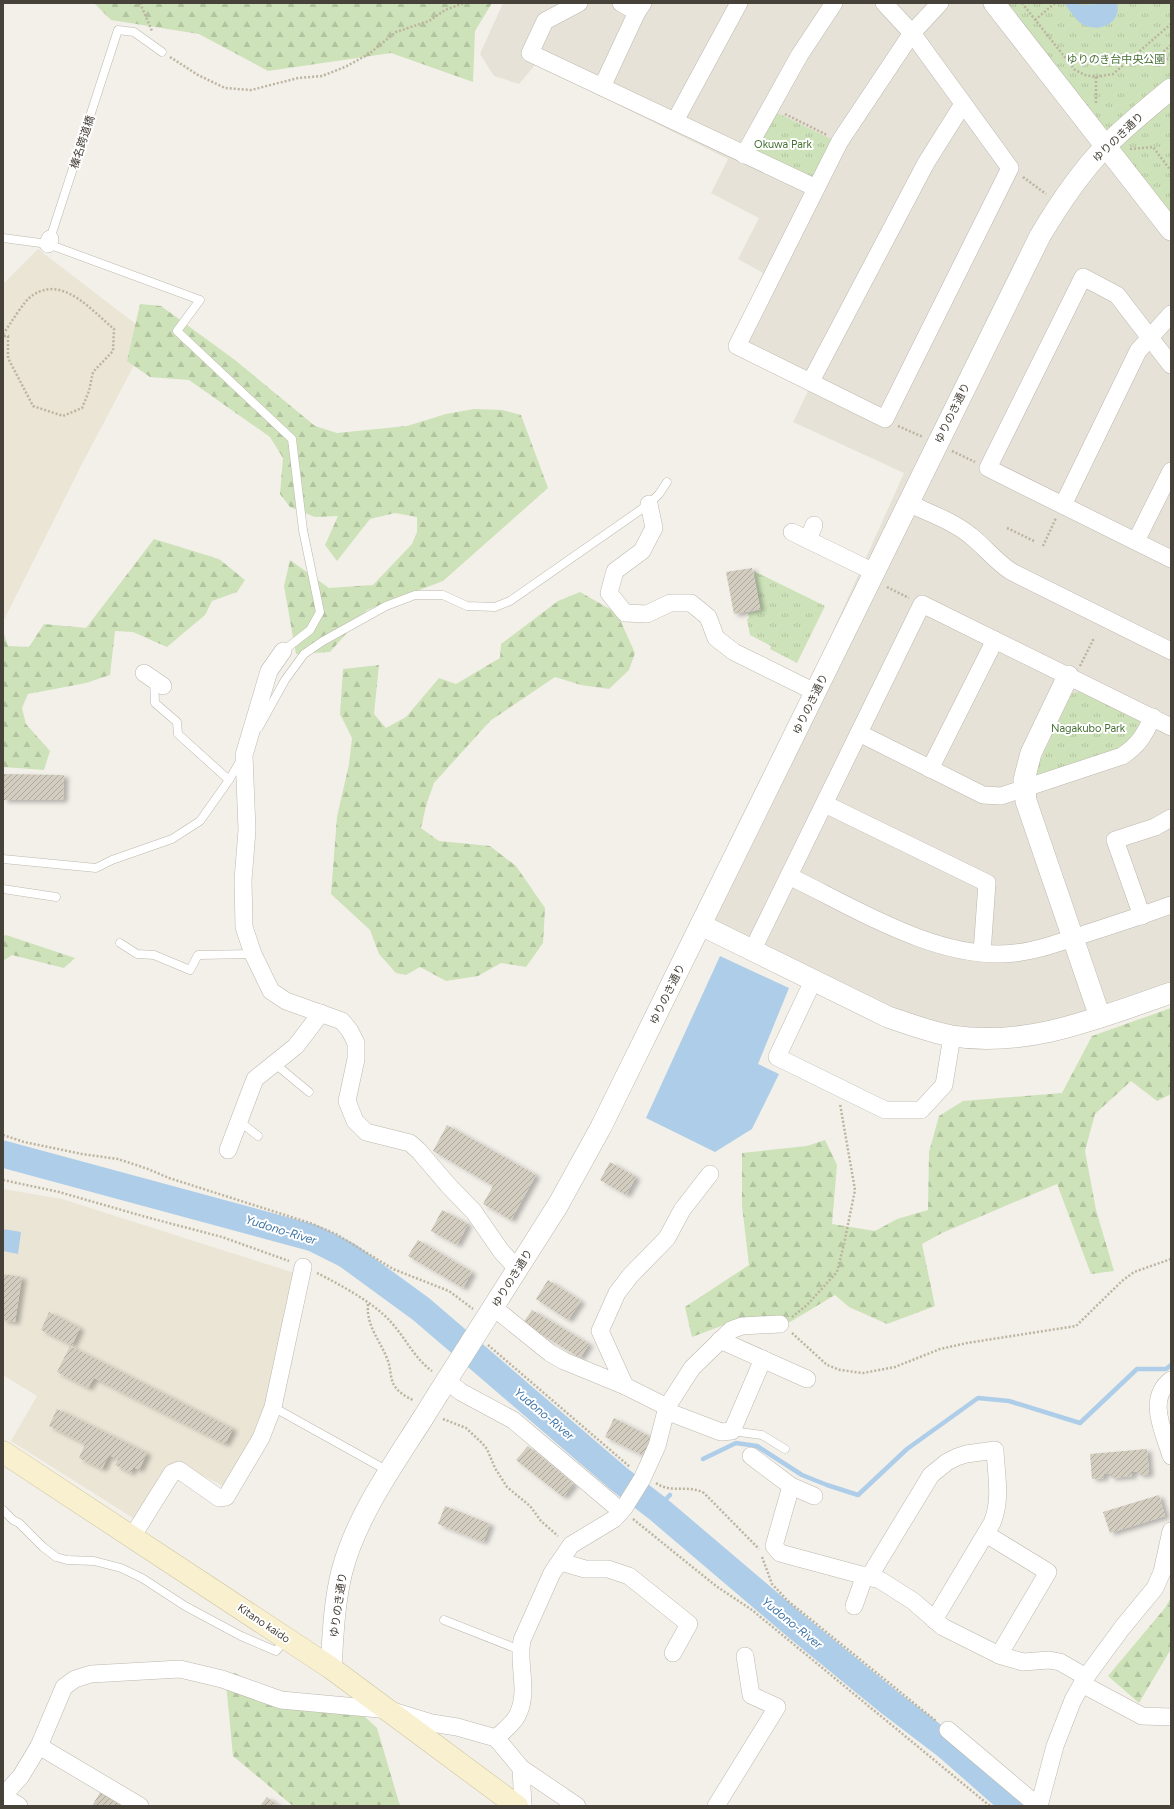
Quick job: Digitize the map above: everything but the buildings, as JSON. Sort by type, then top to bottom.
[{"type":"main road","name":"Kitano kaido","points":[[3,1452],[331,1668],[390,1710],[517,1806]]},
{"type":"street","points":[[579,3],[545,21],[530,53],[816,188]]},
{"type":"street","points":[[602,87],[640,7],[621,3]]},
{"type":"street","points":[[674,121],[739,3]]},
{"type":"street","points":[[744,155],[799,56],[834,3]]},
{"type":"street","points":[[884,3],[912,33],[1010,168],[885,419],[811,381],[737,346],[840,141],[912,33],[940,3]]},
{"type":"street","points":[[994,3],[1171,230]]},
{"type":"street","name":"ゆりのき通り","points":[[331,1668],[337,1596],[348,1552],[366,1511],[389,1471],[446,1381],[480,1341],[490,1313],[558,1204],[601,1126],[1040,236],[1060,204],[1106,146],[1171,89]]},
{"type":"street","points":[[811,381],[926,163],[963,104]]},
{"type":"street","points":[[1171,365],[1117,295],[1083,276],[988,468],[1171,559]]},
{"type":"street","points":[[1062,505],[1138,351],[1171,314]]},
{"type":"street","points":[[1136,541],[1171,471]]},
{"type":"street","points":[[908,503],[970,535],[998,563],[1012,572],[1171,651]]},
{"type":"street","points":[[649,504],[654,528],[642,551],[615,571],[609,593],[625,613],[648,614],[670,603],[691,603],[708,618],[716,638],[734,652],[815,692]]},
{"type":"street","points":[[792,532],[811,532],[873,576]]},
{"type":"street","points":[[752,951],[922,604],[1171,727]]},
{"type":"street","points":[[930,768],[995,640]]},
{"type":"street","points":[[283,651],[269,671],[244,755],[246,830],[244,927],[252,954],[271,991],[286,1001],[342,1021],[350,1031],[356,1043],[356,1059],[347,1101],[355,1121],[366,1132],[410,1143],[419,1151],[448,1185],[474,1212],[501,1251],[518,1270]]},
{"type":"street","points":[[1071,677],[1031,753],[1025,770],[1023,789],[1100,1017]]},
{"type":"street","points":[[859,734],[983,795],[1001,796],[1122,756],[1133,749],[1141,739],[1152,718]]},
{"type":"street","points":[[825,804],[987,883],[982,953]]},
{"type":"street","points":[[1142,916],[1114,840],[1155,827],[1171,818]]},
{"type":"street","points":[[789,876],[915,937],[954,949],[982,953],[1014,953],[1040,948],[1142,916],[1171,905]]},
{"type":"street","points":[[701,925],[888,1017],[952,1036],[992,1038],[1028,1036],[1064,1029],[1171,993]]},
{"type":"street","points":[[813,981],[777,1057],[885,1110],[921,1110],[944,1085],[952,1036]]},
{"type":"street","points":[[228,1150],[255,1078],[296,1046],[321,1014]]},
{"type":"street","points":[[625,1386],[600,1331],[617,1293],[630,1276],[667,1238],[682,1210],[710,1174]]},
{"type":"street","points":[[132,1537],[172,1473],[179,1470],[219,1498],[226,1497],[260,1438],[273,1407],[303,1267]]},
{"type":"street","points":[[490,1313],[564,1361],[625,1386],[667,1409],[721,1432],[732,1431],[763,1360]]},
{"type":"street","points":[[496,1738],[517,1718],[524,1686],[520,1650],[522,1640],[552,1573],[561,1562],[571,1545],[600,1528],[622,1510],[643,1477],[657,1446],[667,1409],[692,1368],[731,1330],[742,1326],[780,1324]]},
{"type":"street","points":[[720,1340],[806,1379]]},
{"type":"street","points":[[1171,1380],[1160,1392],[1158,1401],[1160,1416],[1171,1456]]},
{"type":"street","points":[[446,1381],[461,1392],[513,1420],[622,1510]]},
{"type":"street","points":[[854,1606],[867,1576],[931,1475],[947,1462],[957,1457],[966,1454],[994,1450],[998,1494],[997,1512],[986,1534],[934,1620]]},
{"type":"street","points":[[751,1456],[791,1486],[814,1496]]},
{"type":"street","points":[[791,1486],[774,1546],[780,1553],[880,1580],[912,1601],[943,1627],[999,1655],[1023,1662],[1049,1660],[1060,1662],[1084,1681],[1142,1716],[1171,1717]]},
{"type":"street","points":[[1039,1806],[1041,1793],[1067,1712],[1084,1681],[1122,1628],[1155,1588],[1162,1572],[1171,1531]]},
{"type":"street","points":[[986,1534],[1048,1572],[999,1655]]},
{"type":"street","points":[[561,1562],[585,1568],[608,1569],[629,1576],[690,1624],[673,1653]]},
{"type":"street","points":[[716,1806],[777,1707],[751,1696],[746,1656]]},
{"type":"street","points":[[19,1806],[3,1796],[21,1776],[39,1746],[64,1687],[75,1679],[91,1674],[180,1669],[222,1679],[281,1700],[390,1710],[432,1723],[457,1727],[496,1738],[522,1768],[577,1806]]},
{"type":"street","points":[[948,1730],[1039,1806]]},
{"type":"street","points":[[39,1746],[140,1806]]},
{"type":"street","points":[[522,1768],[523,1806]]},
{"type":"lane","name":"榛名跨道橋","points":[[49,242],[118,30],[134,32],[162,52]]},
{"type":"lane","points":[[3,238],[49,242],[200,300],[177,331],[292,439],[303,530],[320,612],[310,630],[283,651]]},
{"type":"lane","points":[[3,859],[96,868],[112,860],[172,839],[200,821],[230,780],[285,680],[304,654],[323,641],[386,606],[415,595],[443,595],[467,606],[495,607],[510,601],[649,504],[659,494],[667,482]]},
{"type":"lane","points":[[154,680],[155,703],[177,722],[178,734],[230,780]]},
{"type":"lane","points":[[3,889],[56,897]]},
{"type":"lane","points":[[120,943],[137,954],[154,955],[190,970],[198,955],[252,954]]},
{"type":"lane","points":[[274,1063],[309,1092]]},
{"type":"lane","points":[[239,1120],[258,1136]]},
{"type":"lane","points":[[273,1407],[389,1471]]},
{"type":"lane","points":[[732,1431],[762,1436],[785,1449]]},
{"type":"lane","points":[[3,1510],[13,1520],[19,1522],[43,1547],[56,1557],[67,1560],[94,1561],[121,1568],[142,1578],[185,1606],[242,1636],[276,1651],[287,1638]]},
{"type":"lane","points":[[444,1620],[520,1650]]},
{"type":"path","points":[[140,3],[162,52],[198,75],[225,88],[251,90],[298,78],[322,76],[345,67],[369,54],[396,32],[429,21],[445,10],[464,3]]},
{"type":"path","points":[[1022,3],[1075,70],[1085,75],[1096,77],[1113,74],[1171,24]]},
{"type":"path","points":[[1035,20],[1055,3]]},
{"type":"path","points":[[1171,46],[1163,52],[1164,59],[1171,59]]},
{"type":"path","points":[[1096,77],[1096,106]]},
{"type":"path","points":[[770,107],[840,141]]},
{"type":"path","points":[[1127,150],[1134,147],[1153,147],[1171,171]]},
{"type":"path","points":[[1010,168],[1060,204]]},
{"type":"path","points":[[48,289],[56,289],[71,294],[114,329],[113,351],[93,372],[89,391],[82,408],[63,416],[34,406],[8,358],[8,336],[3,335],[32,295],[48,289]]},
{"type":"path","points":[[937,444],[988,468]]},
{"type":"path","points":[[1043,546],[1062,505]]},
{"type":"path","points":[[1007,528],[1034,541]]},
{"type":"path","points":[[873,576],[922,604]]},
{"type":"path","points":[[1071,677],[1094,638]]},
{"type":"path","points":[[839,1087],[840,1110],[855,1190],[844,1244],[836,1272],[807,1305],[780,1324],[801,1340],[827,1365],[840,1370],[862,1373],[895,1367],[940,1350],[967,1343],[1076,1326],[1122,1281],[1134,1272],[1171,1259]]},
{"type":"path","points":[[3,1135],[82,1154],[118,1159],[169,1178],[310,1223],[336,1234],[393,1269],[449,1291],[490,1313]]},
{"type":"path","points":[[3,1180],[59,1192],[222,1237],[269,1253],[328,1278],[389,1319],[417,1356],[429,1368],[446,1381]]},
{"type":"path","points":[[368,1304],[367,1313],[369,1322],[387,1357],[394,1385],[405,1396],[426,1412],[466,1428],[487,1449],[507,1487],[530,1506],[548,1528],[571,1545]]},
{"type":"path","points":[[480,1341],[643,1477],[666,1489],[693,1488],[704,1493],[755,1544],[761,1554],[768,1578],[780,1594],[843,1647],[853,1652],[948,1730]]},
{"type":"path","points":[[622,1510],[716,1586],[752,1610],[990,1806]]},
{"type":"shaded area","points":[[503,3],[1171,3],[1171,981],[1058,1020],[952,1036],[701,925],[904,473],[793,422],[809,389],[729,349],[763,273],[738,259],[759,218],[711,193],[728,159],[536,64],[519,84],[494,76],[480,54]]},
{"type":"shaded area","points":[[38,249],[150,335],[83,462],[3,622],[3,284]]},
{"type":"shaded area","points":[[3,1189],[62,1199],[301,1275],[261,1433],[227,1488],[180,1464],[142,1517],[133,1518],[11,1441],[37,1396],[3,1375]]},
{"type":"green space","points":[[94,3],[492,3],[475,31],[473,82],[391,53],[268,71],[199,34],[111,20]]},
{"type":"green space","name":"ゆりのき台中央公園","points":[[1004,3],[1171,3],[1171,216]]},
{"type":"green space","name":"Okuwa Park","points":[[771,110],[835,141],[814,184],[747,154]]},
{"type":"green space","points":[[140,304],[161,306],[235,360],[315,426],[337,433],[407,426],[446,414],[474,409],[502,410],[521,415],[548,488],[443,581],[367,610],[330,652],[296,654],[284,586],[290,560],[329,588],[373,585],[412,544],[417,532],[417,517],[395,513],[370,519],[337,561],[325,545],[338,516],[315,517],[290,507],[280,494],[283,458],[270,437],[189,380],[150,377],[127,361]]},
{"type":"green space","points":[[154,539],[219,559],[245,580],[237,592],[212,601],[205,615],[167,647],[133,632],[115,631],[110,675],[86,683],[28,694],[22,708],[26,724],[50,751],[44,770],[3,767],[3,631],[8,646],[29,647],[44,624],[86,628]]},
{"type":"green space","points":[[754,571],[825,606],[797,663],[770,649],[771,646],[750,635],[747,619],[749,618],[748,613],[761,610]]},
{"type":"green space","points":[[580,592],[617,613],[635,653],[629,670],[609,689],[581,685],[555,677],[490,721],[434,783],[426,806],[421,828],[439,841],[490,846],[516,866],[545,908],[543,943],[526,967],[501,963],[478,976],[446,981],[420,967],[406,975],[396,973],[379,954],[370,930],[331,894],[337,817],[349,764],[352,738],[340,714],[343,669],[379,665],[374,714],[386,728],[406,717],[439,678],[456,684],[500,658],[501,644],[558,601]]},
{"type":"green space","name":"Nagakubo Park","points":[[1080,691],[1139,721],[1141,726],[1137,735],[1119,750],[1039,777],[1035,772],[1071,694]]},
{"type":"green space","points":[[6,935],[75,958],[64,968],[12,955],[3,961],[3,936]]},
{"type":"green space","points":[[1171,1008],[1171,1094],[1157,1101],[1131,1081],[1095,1114],[1085,1151],[1096,1210],[1114,1271],[1091,1274],[1057,1184],[942,1233],[922,1244],[935,1306],[887,1324],[849,1307],[835,1295],[790,1322],[749,1318],[729,1323],[692,1337],[685,1307],[749,1265],[742,1206],[742,1153],[807,1146],[825,1140],[837,1165],[832,1224],[875,1231],[897,1219],[928,1210],[929,1152],[939,1116],[963,1101],[1062,1093],[1092,1036]]},
{"type":"green space","points":[[1171,1597],[1171,1649],[1139,1703],[1108,1676],[1165,1608]]},
{"type":"green space","points":[[225,1673],[235,1673],[284,1700],[350,1703],[377,1728],[400,1806],[293,1806],[233,1756]]},
{"type":"water","points":[[1064,3],[1076,3],[1083,5],[1117,3],[1118,10],[1113,21],[1108,25],[1095,28],[1079,22]]},
{"type":"water","points":[[720,956],[789,988],[758,1064],[779,1074],[752,1129],[715,1152],[646,1118]]},
{"type":"water","points":[[3,1229],[21,1232],[18,1254],[3,1251]]},
{"type":"waterway","name":"Yudono-River","points":[[3,1154],[313,1238],[347,1255],[421,1309],[619,1479],[657,1508],[797,1627],[889,1702],[948,1747],[1015,1806]]},
{"type":"waterway","points":[[703,1459],[736,1443],[757,1446],[802,1475],[858,1495],[907,1449],[978,1398],[1009,1401],[1080,1423],[1137,1369],[1166,1369],[1171,1365]]},
{"type":"waterway","points":[[657,1508],[670,1495]]}]
